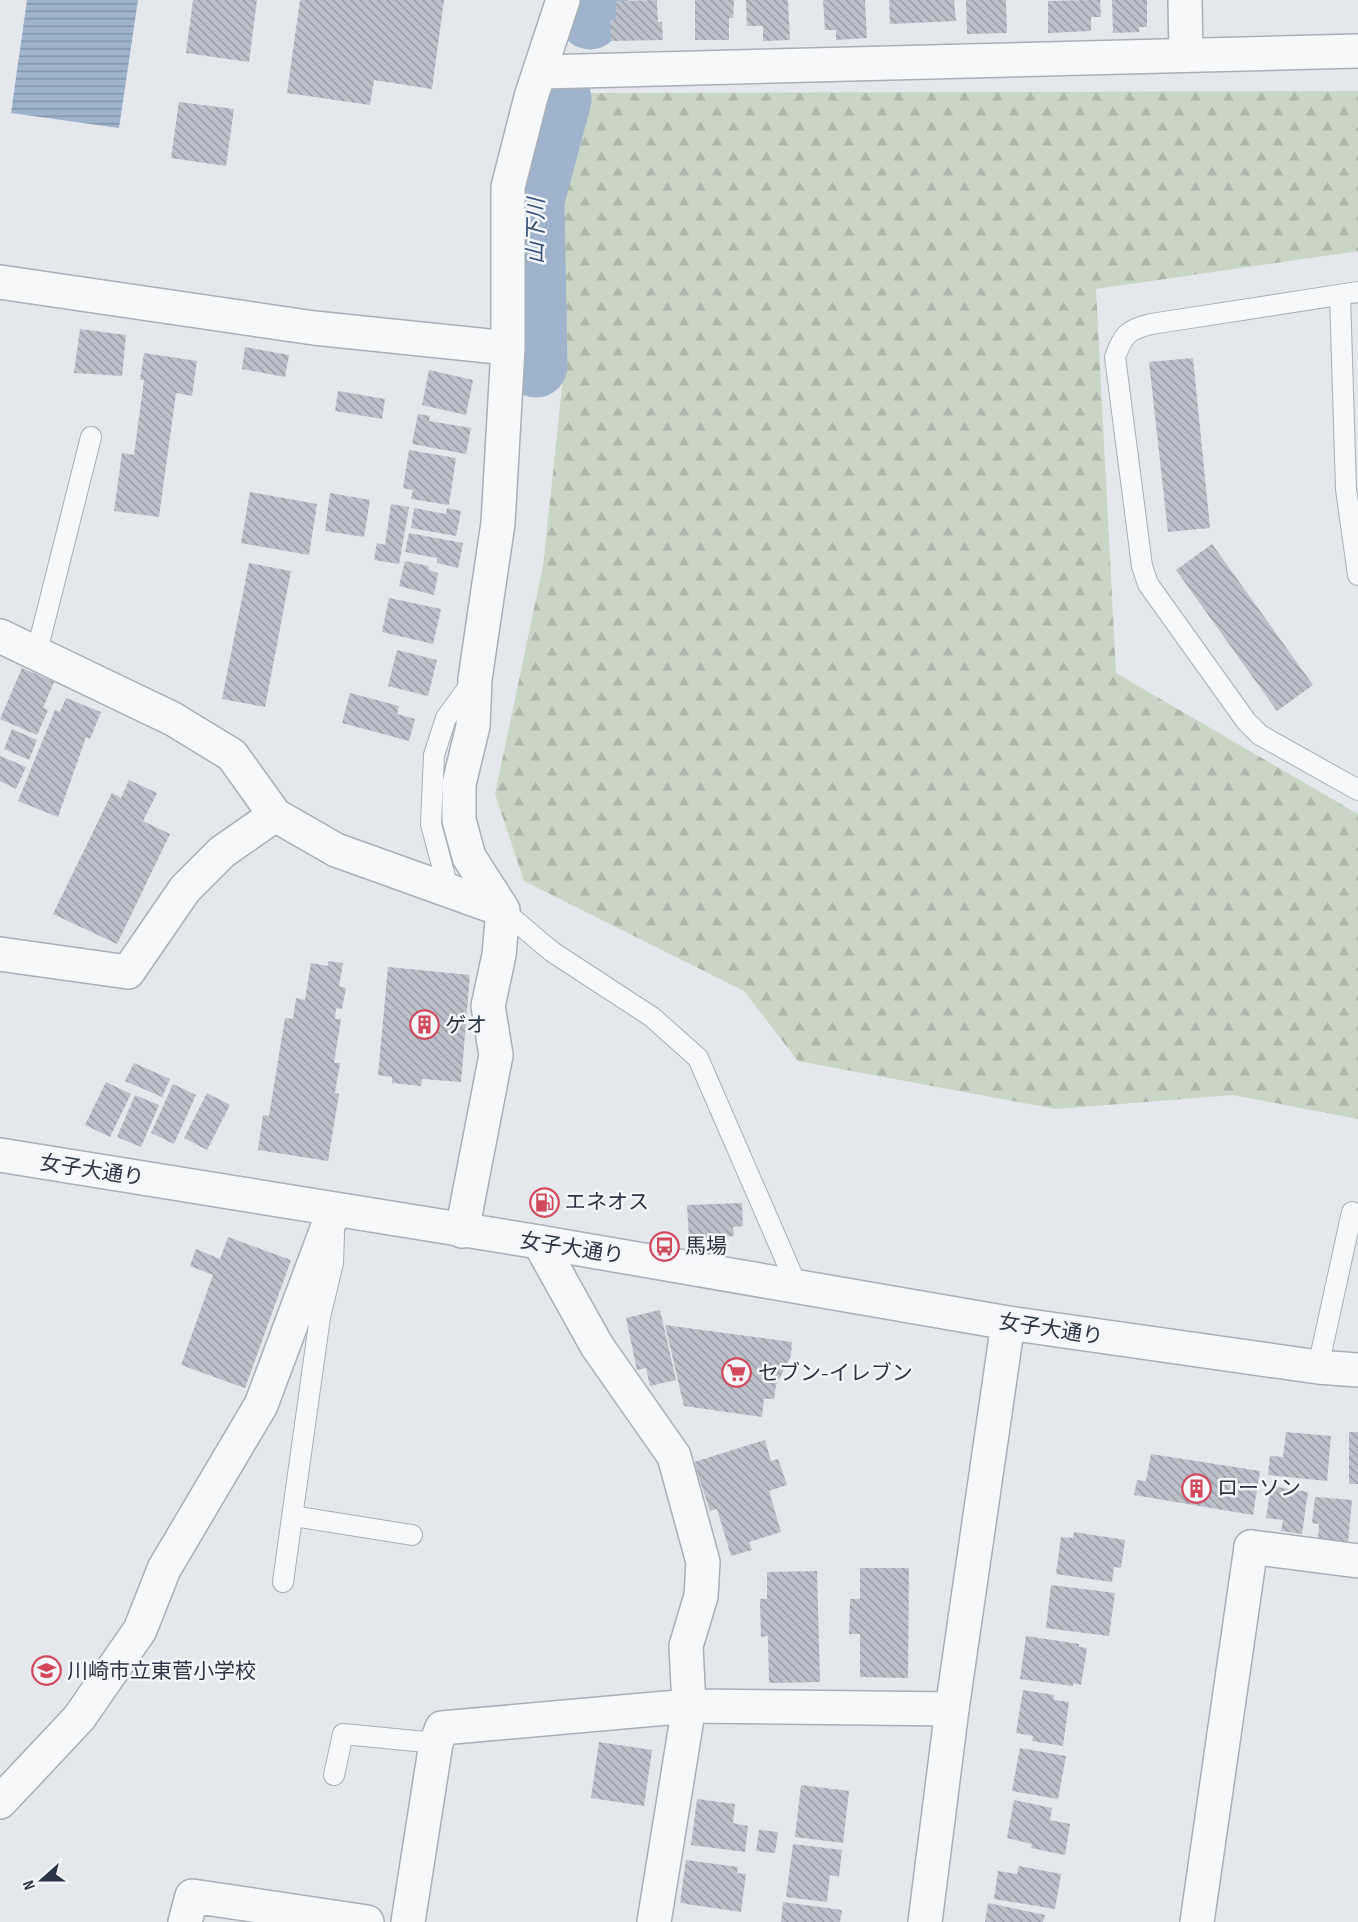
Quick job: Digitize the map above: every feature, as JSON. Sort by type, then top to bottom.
[{"type":"street","points":[[462,1230],[496,1055],[488,1006],[499,955],[502,910],[469,858],[459,820],[459,784],[473,726],[475,679],[498,523],[508,348],[508,187],[531,97],[563,0]]},
{"type":"street","points":[[1185,0],[1186,55]]},
{"type":"street","points":[[541,72],[1358,51]]},
{"type":"street","points":[[0,282],[314,327],[508,348]]},
{"type":"street","points":[[0,636],[173,719],[232,755],[274,815],[336,850],[502,910]]},
{"type":"street","points":[[0,954],[128,972],[185,889],[222,852],[274,815]]},
{"type":"street","name":"女子大通り","points":[[0,1155],[539,1242],[1008,1323],[1318,1367],[1358,1370]]},
{"type":"street","points":[[0,1802],[79,1718],[140,1630],[164,1569],[261,1405],[334,1210]]},
{"type":"street","points":[[539,1242],[597,1346],[674,1456],[703,1562],[701,1596],[686,1646],[689,1706],[654,1922]]},
{"type":"street","points":[[925,1922],[952,1709],[1008,1323]]},
{"type":"street","points":[[1197,1922],[1251,1547],[1358,1561]]},
{"type":"street","points":[[408,1922],[436,1743],[442,1728],[689,1706],[952,1709]]},
{"type":"street","points":[[185,1922],[192,1896],[368,1922]]},
{"type":"lane","points":[[1358,575],[1346,489],[1349,294],[1130,330],[1121,341],[1115,357],[1142,566],[1148,584],[1260,735],[1358,790]]},
{"type":"lane","points":[[36,655],[91,437]]},
{"type":"lane","points":[[449,892],[431,824],[434,755],[446,718],[475,679]]},
{"type":"lane","points":[[502,910],[551,951],[652,1017],[698,1058],[797,1286]]},
{"type":"lane","points":[[283,1582],[320,1317],[333,1263],[334,1210]]},
{"type":"lane","points":[[1318,1367],[1352,1212]]},
{"type":"lane","points":[[292,1516],[412,1535]]},
{"type":"lane","points":[[334,1774],[343,1734],[436,1743]]},
{"type":"green space","points":[[1358,91],[1358,251],[1096,289],[1116,673],[1358,814],[1358,1119],[1233,1095],[1056,1109],[798,1061],[744,991],[524,881],[495,794],[543,566],[563,379],[555,213],[591,93]]},
{"type":"water","points":[[27,0],[138,0],[119,128],[11,113]]},
{"type":"building","points":[[193,0],[257,0],[249,62],[186,53]]},
{"type":"building","points":[[300,0],[444,0],[432,89],[374,80],[370,105],[287,93]]},
{"type":"building","points":[[657,0],[658,22],[662,22],[663,40],[611,41],[610,20],[616,20],[616,1]]},
{"type":"building","points":[[695,0],[734,0],[733,18],[729,18],[729,40],[695,40]]},
{"type":"building","points":[[746,0],[788,0],[790,40],[763,41],[763,26],[747,26]]},
{"type":"building","points":[[823,0],[865,0],[867,38],[836,40],[836,30],[825,30]]},
{"type":"building","points":[[889,0],[954,0],[956,21],[890,24]]},
{"type":"building","points":[[966,0],[1006,0],[1007,33],[967,34]]},
{"type":"building","points":[[1100,0],[1101,17],[1091,17],[1091,31],[1048,33],[1048,1]]},
{"type":"building","points":[[1112,0],[1147,0],[1147,27],[1139,27],[1139,32],[1113,33]]},
{"type":"building","points":[[179,102],[234,109],[226,166],[171,158]]},
{"type":"building","points":[[80,329],[126,335],[122,376],[74,373]]},
{"type":"building","points":[[245,347],[289,355],[285,377],[242,369]]},
{"type":"building","points":[[144,353],[197,361],[192,396],[176,393],[159,517],[114,511],[122,453],[134,455],[144,380],[140,380]]},
{"type":"building","points":[[1193,358],[1210,528],[1168,532],[1149,362]]},
{"type":"building","points":[[429,370],[473,380],[466,415],[422,405]]},
{"type":"building","points":[[338,391],[385,399],[382,419],[335,411]]},
{"type":"building","points":[[418,414],[430,416],[429,421],[471,428],[466,454],[412,444]]},
{"type":"building","points":[[409,450],[456,458],[449,505],[411,499],[413,490],[403,488]]},
{"type":"building","points":[[250,492],[317,504],[309,555],[241,543]]},
{"type":"building","points":[[330,493],[370,500],[364,537],[325,531]]},
{"type":"building","points":[[391,504],[409,507],[399,564],[374,560],[377,543],[385,545]]},
{"type":"building","points":[[414,508],[446,514],[447,508],[461,511],[456,536],[411,528]]},
{"type":"building","points":[[409,533],[463,543],[458,568],[437,563],[437,558],[405,552]]},
{"type":"building","points":[[1212,544],[1313,685],[1277,711],[1176,570]]},
{"type":"building","points":[[405,561],[428,566],[429,570],[438,573],[434,595],[399,586]]},
{"type":"building","points":[[249,563],[291,571],[265,707],[222,699]]},
{"type":"building","points":[[389,598],[441,609],[433,644],[382,632]]},
{"type":"building","points":[[397,650],[437,660],[428,696],[388,686]]},
{"type":"building","points":[[22,668],[54,682],[43,708],[48,710],[37,735],[0,719]]},
{"type":"building","points":[[350,693],[399,706],[397,714],[415,719],[409,741],[342,723]]},
{"type":"building","points":[[66,698],[101,712],[90,739],[86,737],[58,817],[18,801],[55,710],[60,712]]},
{"type":"building","points":[[12,729],[37,740],[29,760],[4,749]]},
{"type":"building","points":[[0,756],[26,767],[16,789],[0,781]]},
{"type":"building","points":[[129,780],[157,793],[143,821],[170,834],[117,944],[53,914],[112,793],[121,798]]},
{"type":"building","points":[[328,961],[343,963],[339,986],[346,988],[342,1009],[336,1008],[335,1019],[341,1019],[334,1063],[340,1063],[335,1093],[339,1094],[328,1161],[258,1150],[263,1115],[269,1116],[285,1018],[293,1019],[296,998],[305,1000],[311,963],[328,966]]},
{"type":"building","name":"ゲオ","points":[[388,967],[470,975],[461,1082],[422,1079],[421,1086],[392,1083],[392,1077],[378,1075]]},
{"type":"building","points":[[134,1063],[170,1079],[162,1097],[125,1081]]},
{"type":"building","points":[[106,1082],[131,1094],[110,1137],[85,1125]]},
{"type":"building","points":[[173,1084],[196,1095],[174,1144],[151,1133]]},
{"type":"building","points":[[207,1093],[230,1105],[207,1150],[184,1138]]},
{"type":"building","points":[[135,1095],[159,1105],[141,1147],[117,1137]]},
{"type":"building","points":[[742,1203],[743,1226],[733,1227],[734,1236],[689,1239],[687,1205]]},
{"type":"building","points":[[228,1237],[291,1260],[245,1388],[181,1365],[213,1275],[190,1266],[196,1249],[220,1259]]},
{"type":"building","points":[[660,1310],[676,1380],[650,1386],[646,1368],[637,1370],[626,1318]]},
{"type":"building","points":[[665,1325],[792,1342],[791,1356],[776,1385],[774,1399],[764,1399],[762,1417],[684,1406]]},
{"type":"building","points":[[1286,1432],[1331,1436],[1327,1481],[1268,1475],[1270,1456],[1283,1457]]},
{"type":"building","points":[[1349,1432],[1358,1432],[1358,1484],[1349,1484]]},
{"type":"building","points":[[765,1440],[771,1461],[778,1459],[787,1485],[769,1491],[781,1532],[749,1542],[752,1550],[731,1556],[717,1509],[710,1511],[694,1462]]},
{"type":"building","name":"ローソン","points":[[1151,1454],[1260,1471],[1253,1515],[1134,1495],[1137,1480],[1146,1481]]},
{"type":"building","points":[[1271,1486],[1308,1492],[1302,1534],[1281,1531],[1283,1520],[1266,1518]]},
{"type":"building","points":[[1315,1497],[1352,1500],[1348,1542],[1318,1539],[1319,1524],[1312,1523]]},
{"type":"building","points":[[1074,1532],[1125,1540],[1121,1568],[1114,1567],[1112,1582],[1056,1574],[1061,1537],[1073,1538]]},
{"type":"building","points":[[860,1568],[909,1568],[908,1678],[860,1677],[860,1634],[849,1634],[850,1599],[860,1599]]},
{"type":"building","points":[[817,1571],[820,1682],[769,1683],[768,1636],[761,1637],[760,1599],[767,1599],[767,1572]]},
{"type":"building","points":[[1051,1585],[1115,1593],[1109,1636],[1046,1628]]},
{"type":"building","points":[[1026,1636],[1079,1644],[1079,1647],[1087,1648],[1081,1685],[1020,1679]]},
{"type":"building","points":[[1023,1690],[1054,1695],[1054,1700],[1069,1702],[1063,1746],[1032,1741],[1033,1736],[1016,1733]]},
{"type":"building","points":[[599,1742],[652,1750],[644,1806],[591,1798]]},
{"type":"building","points":[[1020,1748],[1066,1756],[1058,1799],[1012,1791]]},
{"type":"building","points":[[801,1785],[849,1791],[843,1843],[795,1837]]},
{"type":"building","points":[[697,1799],[735,1804],[733,1823],[748,1826],[745,1852],[691,1845]]},
{"type":"building","points":[[1014,1800],[1052,1808],[1050,1820],[1070,1824],[1065,1855],[1031,1848],[1032,1844],[1007,1838]]},
{"type":"building","points":[[759,1830],[778,1832],[775,1853],[756,1851]]},
{"type":"building","points":[[793,1844],[842,1850],[839,1877],[830,1875],[827,1902],[786,1897]]},
{"type":"building","points":[[686,1860],[738,1867],[737,1873],[746,1874],[741,1912],[680,1903]]},
{"type":"building","points":[[1019,1866],[1061,1874],[1055,1909],[994,1899],[998,1871],[1017,1874]]},
{"type":"building","points":[[783,1902],[842,1910],[840,1922],[781,1922]]},
{"type":"building","points":[[988,1903],[1045,1915],[1043,1922],[985,1922]]},
{"type":"waterway","name":"山下川","points":[[590,18],[597,0]]},
{"type":"waterway","name":"山下川","points":[[536,366],[533,200],[560,99]]},
{"type":"place","name":"ゲオ","points":[[424,1025]]},
{"type":"place","name":"エネオス","points":[[544,1202]]},
{"type":"place","name":"馬場","points":[[664,1246]]},
{"type":"place","name":"セブン-イレブン","points":[[737,1373]]},
{"type":"place","name":"ローソン","points":[[1196,1488]]},
{"type":"place","name":"川崎市立東菅小学校","points":[[46,1671]]}]
